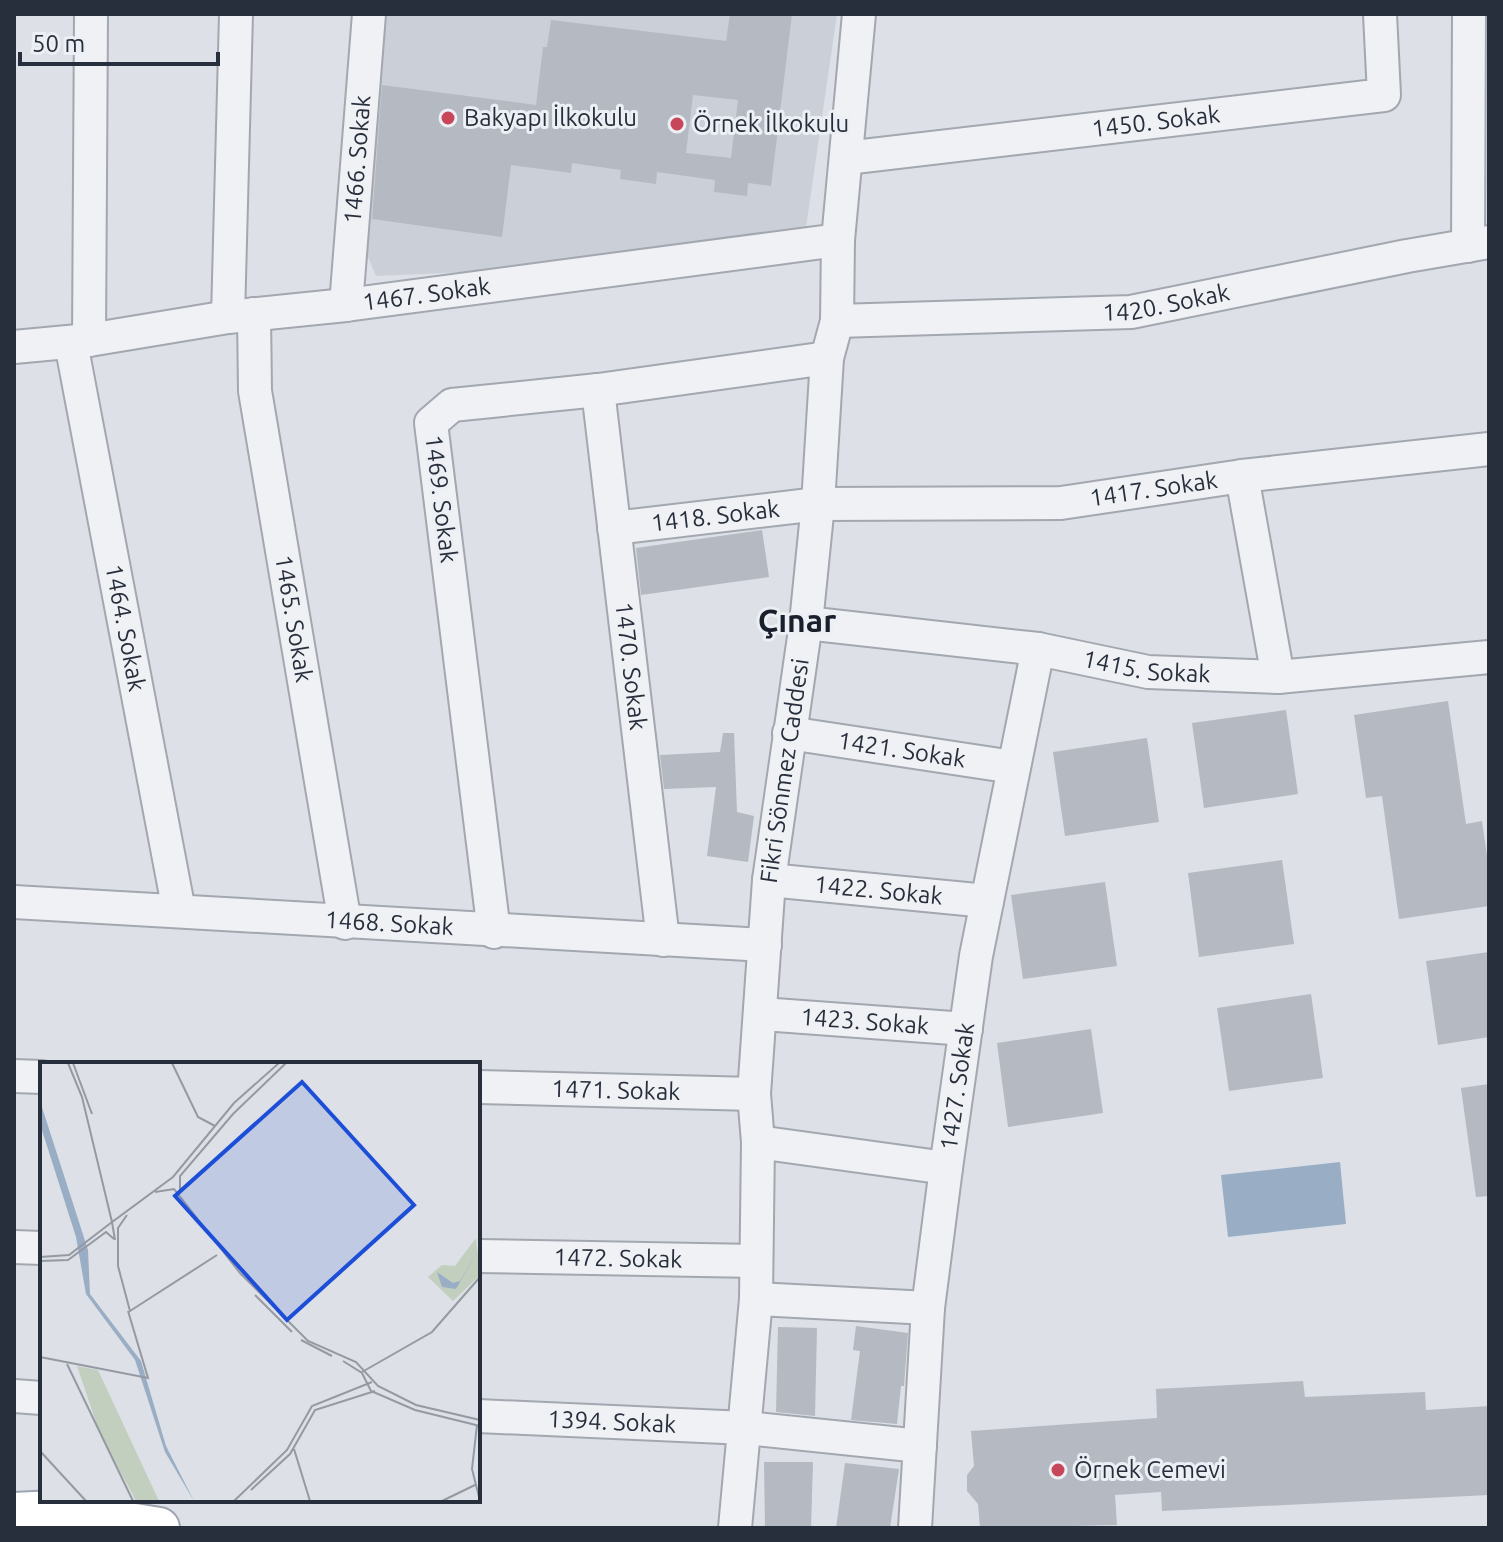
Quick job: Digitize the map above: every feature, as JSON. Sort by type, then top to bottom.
[{"type":"main road","points":[[14,1492],[55,1511]]},
{"type":"main road","points":[[14,1513],[55,1511],[159,1528]]},
{"type":"street","name":"1464. Sokak","points":[[91,14],[80,342],[179,911]]},
{"type":"street","name":"1465. Sokak","points":[[236,14],[241,316],[345,923]]},
{"type":"street","name":"1466. Sokak","points":[[346,305],[369,14]]},
{"type":"street","name":"Fikri Sönmez Caddesi","points":[[735,1528],[756,1299],[758,1142],[754,1094],[769,880],[806,623],[818,504],[827,358],[837,321],[838,240],[859,14]]},
{"type":"street","name":"1450. Sokak","points":[[846,158],[1384,95],[1380,14]]},
{"type":"street","points":[[1469,14],[1478,244]]},
{"type":"street","name":"1467. Sokak","points":[[14,347],[80,342],[241,316],[838,240]]},
{"type":"street","name":"1420. Sokak","points":[[837,321],[1131,312],[1478,244]]},
{"type":"street","name":"1469. Sokak","points":[[494,932],[431,423],[452,405],[598,390],[827,358]]},
{"type":"street","name":"1470. Sokak","points":[[598,390],[663,940]]},
{"type":"street","name":"1417. Sokak","points":[[818,504],[1061,503],[1242,476],[1489,449]]},
{"type":"street","points":[[1242,476],[1278,677]]},
{"type":"street","name":"1418. Sokak","points":[[614,528],[818,504]]},
{"type":"street","name":"1415. Sokak","points":[[806,623],[1038,649],[1148,672],[1278,677],[1489,657]]},
{"type":"street","name":"1427. Sokak","points":[[915,1528],[928,1308],[946,1168],[987,901],[1038,649]]},
{"type":"street","name":"1421. Sokak","points":[[789,733],[1013,767]]},
{"type":"street","name":"1422. Sokak","points":[[769,880],[987,901]]},
{"type":"street","name":"1468. Sokak","points":[[14,900],[494,932],[765,945]]},
{"type":"street","name":"1423. Sokak","points":[[761,1014],[966,1029]]},
{"type":"street","points":[[14,1076],[40,1077]]},
{"type":"street","name":"1471. Sokak","points":[[480,1087],[754,1094]]},
{"type":"street","points":[[758,1142],[946,1168]]},
{"type":"street","points":[[14,1247],[40,1248]]},
{"type":"street","name":"1472. Sokak","points":[[480,1256],[756,1261]]},
{"type":"street","points":[[756,1299],[928,1308]]},
{"type":"street","points":[[14,1396],[40,1398]]},
{"type":"street","name":"1394. Sokak","points":[[480,1416],[746,1428],[920,1446]]},
{"type":"shaded area","name":"Örnek İlkokulu","points":[[374,14],[837,14],[805,234],[513,270],[376,276],[353,222]]},
{"type":"water","points":[[1340,1162],[1346,1224],[1228,1237],[1221,1175]]},
{"type":"building","points":[[730,14],[792,14],[771,186],[748,183],[747,196],[714,192],[715,180],[657,172],[656,184],[620,179],[621,170],[572,163],[571,173],[511,165],[502,237],[372,219],[382,85],[536,105],[543,47],[547,47],[551,20],[726,41]],"holes":[[[693,95],[738,100],[731,158],[686,153]]]},
{"type":"building","points":[[762,530],[769,577],[641,595],[636,548]]},
{"type":"building","points":[[1448,701],[1466,824],[1482,821],[1489,870],[1489,906],[1399,919],[1382,796],[1366,798],[1354,715]]},
{"type":"building","points":[[1286,710],[1298,794],[1204,808],[1192,723]]},
{"type":"building","points":[[723,733],[734,733],[737,812],[754,816],[748,862],[707,856],[716,787],[664,789],[660,755],[720,752]]},
{"type":"building","points":[[1147,738],[1159,822],[1065,836],[1053,752]]},
{"type":"building","points":[[1282,860],[1294,944],[1199,957],[1188,873]]},
{"type":"building","points":[[1105,882],[1117,966],[1023,979],[1011,895]]},
{"type":"building","points":[[1489,952],[1489,1037],[1438,1045],[1426,961]]},
{"type":"building","points":[[1311,994],[1323,1078],[1229,1091],[1217,1008]]},
{"type":"building","points":[[1091,1029],[1103,1113],[1008,1127],[997,1043]]},
{"type":"building","points":[[1489,1084],[1489,1196],[1476,1197],[1461,1088]]},
{"type":"building","points":[[856,1326],[908,1333],[897,1424],[851,1420],[860,1351],[853,1350]]},
{"type":"building","points":[[778,1327],[817,1328],[815,1416],[776,1412]]},
{"type":"building","points":[[1303,1381],[1305,1397],[1425,1392],[1426,1410],[1489,1406],[1489,1495],[1162,1511],[1161,1492],[1115,1495],[1117,1525],[980,1528],[978,1504],[967,1491],[967,1475],[974,1466],[971,1431],[1157,1418],[1156,1389]]},
{"type":"building","points":[[764,1462],[813,1462],[811,1528],[765,1528]]},
{"type":"building","points":[[845,1463],[899,1469],[890,1528],[836,1528]]},
{"type":"place","name":"Bakyapı İlkokulu","points":[[448,118]]},
{"type":"place","name":"Örnek İlkokulu","points":[[677,124]]},
{"type":"place","name":"Örnek Cemevi","points":[[1058,1470]]},
{"type":"district","name":"Çınar","points":[[797,621]]}]
